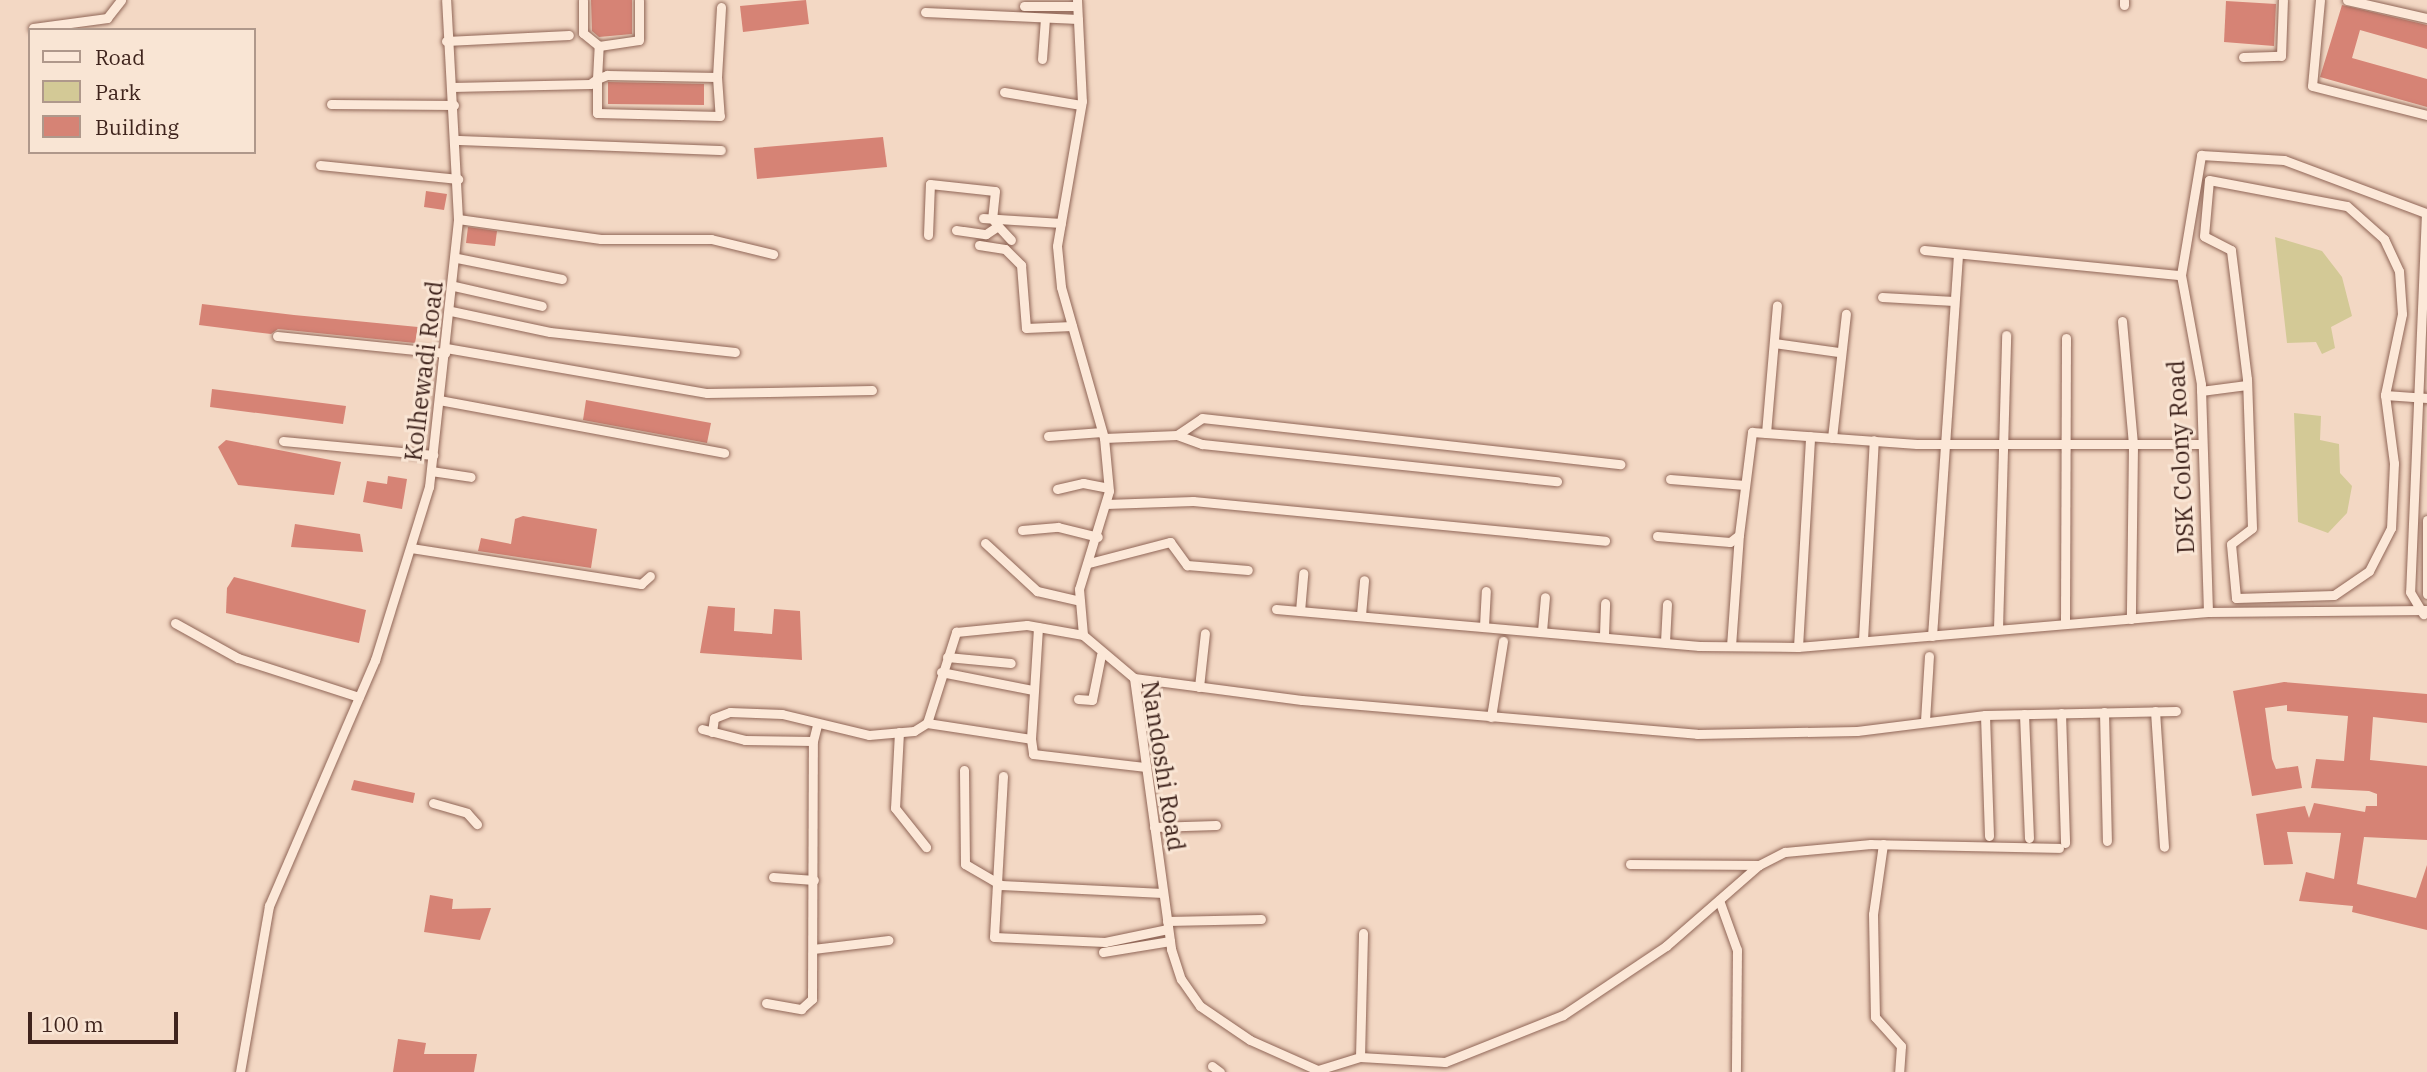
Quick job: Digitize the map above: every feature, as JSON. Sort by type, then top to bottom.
[{"type":"street","points":[[33,28],[107,18],[121,0]]},
{"type":"street","name":"Kolhewadi Road","points":[[240,1072],[269,906],[359,697],[411,548],[431,471],[457,258],[457,140],[446,41],[446,0]]},
{"type":"street","points":[[583,0],[583,33],[599,46],[639,40],[639,0]]},
{"type":"street","points":[[2243,57],[2281,56],[2283,0]]},
{"type":"street","points":[[2320,0],[2312,86],[2427,115]]},
{"type":"street","points":[[2347,0],[2427,18]]},
{"type":"street","points":[[927,723],[957,632],[972,626],[1038,627],[1083,635],[1080,601],[1106,504],[1108,488],[1103,435],[1060,274],[1061,223],[1081,105],[1077,3],[1024,6]]},
{"type":"street","points":[[599,46],[597,113],[657,118],[720,116],[717,77],[721,7]]},
{"type":"street","points":[[925,12],[1078,19]]},
{"type":"street","points":[[1042,59],[1045,18]]},
{"type":"street","points":[[446,41],[569,34]]},
{"type":"street","points":[[452,87],[644,75],[717,77]]},
{"type":"street","points":[[1004,92],[1081,105]]},
{"type":"street","points":[[331,104],[454,105]]},
{"type":"street","points":[[457,140],[721,150]]},
{"type":"street","name":"DSK Colony Road","points":[[2201,155],[2284,160],[2426,213],[2423,398],[2415,475],[2410,592],[2426,613],[2207,612],[2201,391],[2181,275],[2201,155]]},
{"type":"street","points":[[320,165],[458,179]]},
{"type":"street","points":[[2209,180],[2333,200],[2385,239],[2399,271],[2402,314],[2385,395],[2395,476],[2391,528],[2382,555],[2334,595],[2236,598],[2231,544],[2252,528],[2247,385],[2231,250],[2204,236],[2209,180]]},
{"type":"street","points":[[928,235],[930,184],[995,191],[986,224]]},
{"type":"street","points":[[458,219],[601,239],[711,239],[773,254]]},
{"type":"street","points":[[956,230],[986,224],[1061,223]]},
{"type":"street","points":[[986,224],[1011,240]]},
{"type":"street","points":[[979,244],[1005,249],[1021,265],[1026,328],[1072,326]]},
{"type":"street","points":[[1924,250],[2181,275]]},
{"type":"street","points":[[1932,636],[1942,444],[1958,255]]},
{"type":"street","points":[[457,258],[562,279]]},
{"type":"street","points":[[454,286],[542,306]]},
{"type":"street","points":[[1881,296],[1954,301]]},
{"type":"street","points":[[1766,433],[1777,305]]},
{"type":"street","points":[[451,311],[550,332],[735,352]]},
{"type":"street","points":[[1832,438],[1838,352],[1846,314]]},
{"type":"street","points":[[2122,321],[2133,445],[2131,619]]},
{"type":"street","points":[[1998,629],[2006,335]]},
{"type":"street","points":[[277,336],[445,351],[707,393],[872,390]]},
{"type":"street","points":[[2065,624],[2069,446],[2066,338]]},
{"type":"street","points":[[1774,344],[1838,352]]},
{"type":"street","points":[[2201,391],[2247,385]]},
{"type":"street","points":[[2385,395],[2423,398]]},
{"type":"street","points":[[439,400],[724,453]]},
{"type":"street","points":[[1177,435],[1202,418],[1620,464]]},
{"type":"street","points":[[1731,646],[1739,535],[1752,432],[1942,444],[2202,444]]},
{"type":"street","points":[[1048,436],[1177,435],[1202,444],[1557,481]]},
{"type":"street","points":[[1798,647],[1810,436]]},
{"type":"street","points":[[1863,640],[1874,440]]},
{"type":"street","points":[[283,441],[433,455]]},
{"type":"street","points":[[431,471],[471,477]]},
{"type":"street","points":[[2415,475],[2427,476]]},
{"type":"street","points":[[1670,479],[1745,485]]},
{"type":"street","points":[[1057,489],[1083,483],[1108,488]]},
{"type":"street","points":[[1106,504],[1193,501],[1605,541]]},
{"type":"street","points":[[2427,520],[2427,594]]},
{"type":"street","points":[[1022,530],[1058,527],[1098,537]]},
{"type":"street","points":[[1657,536],[1730,542],[1739,535]]},
{"type":"street","points":[[1089,563],[1170,542],[1187,565],[1248,570]]},
{"type":"street","points":[[985,543],[1037,591],[1080,601]]},
{"type":"street","points":[[411,548],[641,584],[650,576]]},
{"type":"street","points":[[1300,611],[1303,573]]},
{"type":"street","points":[[1361,615],[1364,580]]},
{"type":"street","points":[[1484,626],[1486,591]]},
{"type":"street","points":[[1542,631],[1545,597]]},
{"type":"street","points":[[1604,635],[1605,603]]},
{"type":"street","points":[[1665,642],[1667,604]]},
{"type":"street","points":[[1276,609],[1665,642],[1798,647],[2207,612]]},
{"type":"street","points":[[175,623],[238,659],[359,697]]},
{"type":"street","points":[[1038,627],[1031,739],[1033,754],[1146,767]]},
{"type":"street","points":[[1199,687],[1205,633]]},
{"type":"street","name":"Nandoshi Road","points":[[1083,635],[1101,655],[1134,678],[1170,941],[1181,979],[1200,1006],[1250,1040],[1320,1071]]},
{"type":"street","points":[[1491,717],[1503,641]]},
{"type":"street","points":[[1079,699],[1092,700],[1101,655]]},
{"type":"street","points":[[1925,721],[1929,656]]},
{"type":"street","points":[[947,657],[1011,663]]},
{"type":"street","points":[[942,672],[1033,690]]},
{"type":"street","points":[[1134,678],[1491,717],[1697,734],[1857,731],[1985,715],[2176,711]]},
{"type":"street","points":[[2155,711],[2164,847]]},
{"type":"street","points":[[712,732],[714,718],[730,712],[782,714],[821,726],[869,735],[899,732],[927,723],[1031,739]]},
{"type":"street","points":[[2104,712],[2108,841]]},
{"type":"street","points":[[1320,1071],[1360,1057],[1406,1064],[1472,1055],[1593,997],[1719,900],[1759,865],[1785,852],[1883,844],[2062,845],[2061,713]]},
{"type":"street","points":[[2024,714],[2029,838]]},
{"type":"street","points":[[1985,715],[1989,836]]},
{"type":"street","points":[[766,1003],[809,1006],[814,880],[808,797],[813,741],[821,726]]},
{"type":"street","points":[[702,729],[745,740],[813,741]]},
{"type":"street","points":[[899,732],[895,808],[926,847]]},
{"type":"street","points":[[964,770],[965,864],[1001,885],[1163,893]]},
{"type":"street","points":[[1003,776],[1001,885],[994,937],[1105,942],[1168,925],[1261,919]]},
{"type":"street","points":[[432,803],[467,813],[477,824]]},
{"type":"street","points":[[1154,827],[1216,825]]},
{"type":"street","points":[[1883,844],[1873,914],[1875,1017],[1901,1046],[1899,1072]]},
{"type":"street","points":[[1630,864],[1759,865]]},
{"type":"street","points":[[773,877],[814,880]]},
{"type":"street","points":[[1719,900],[1736,941],[1736,1072]]},
{"type":"street","points":[[1360,1057],[1363,933]]},
{"type":"street","points":[[813,949],[888,940]]},
{"type":"street","points":[[1103,952],[1170,941]]},
{"type":"green space","points":[[2275,237],[2322,251],[2342,277],[2352,316],[2331,327],[2335,348],[2322,354],[2316,342],[2287,343]]},
{"type":"green space","points":[[2294,413],[2321,416],[2320,440],[2339,444],[2340,473],[2352,486],[2347,513],[2328,533],[2298,522]]},
{"type":"building","points":[[591,0],[632,0],[632,34],[599,37],[592,31]]},
{"type":"building","points":[[806,0],[809,24],[743,32],[740,6]]},
{"type":"building","points":[[2226,1],[2276,4],[2274,46],[2224,42]]},
{"type":"building","points":[[2342,5],[2427,25],[2427,49],[2360,30],[2352,58],[2427,79],[2427,107],[2320,77]]},
{"type":"building","points":[[608,82],[704,84],[704,105],[608,104]]},
{"type":"building","points":[[883,137],[887,167],[757,179],[754,148]]},
{"type":"building","points":[[426,191],[447,194],[444,210],[424,207]]},
{"type":"building","points":[[468,227],[497,231],[495,246],[466,243]]},
{"type":"building","points":[[202,304],[418,327],[415,343],[278,329],[271,334],[199,325]]},
{"type":"building","points":[[212,389],[346,406],[343,424],[210,407]]},
{"type":"building","points":[[586,400],[711,423],[707,443],[583,420]]},
{"type":"building","points":[[226,440],[341,462],[334,495],[238,485],[218,447]]},
{"type":"building","points":[[388,476],[407,479],[402,509],[363,502],[367,481],[387,484]]},
{"type":"building","points":[[523,516],[597,529],[591,568],[478,551],[481,538],[511,544],[515,519]]},
{"type":"building","points":[[295,524],[360,534],[363,552],[291,547]]},
{"type":"building","points":[[234,577],[366,610],[359,643],[226,613],[227,588]]},
{"type":"building","points":[[708,606],[735,608],[734,631],[772,634],[774,609],[800,611],[802,660],[700,653]]},
{"type":"building","points":[[2284,682],[2427,694],[2427,723],[2373,717],[2370,760],[2427,766],[2427,840],[2364,837],[2357,884],[2416,898],[2427,865],[2427,930],[2352,912],[2353,906],[2299,901],[2306,872],[2334,879],[2341,833],[2287,832],[2293,864],[2264,865],[2256,814],[2305,806],[2309,818],[2314,803],[2365,812],[2366,806],[2377,806],[2377,794],[2369,791],[2311,788],[2316,759],[2344,761],[2348,716],[2287,711],[2287,705],[2265,708],[2272,759],[2276,769],[2298,766],[2302,788],[2252,796],[2233,691]]},
{"type":"building","points":[[354,780],[415,793],[413,803],[351,790]]},
{"type":"building","points":[[430,895],[453,899],[452,909],[491,908],[480,940],[424,932]]},
{"type":"building","points":[[398,1039],[426,1043],[424,1054],[477,1054],[474,1072],[393,1072]]}]
